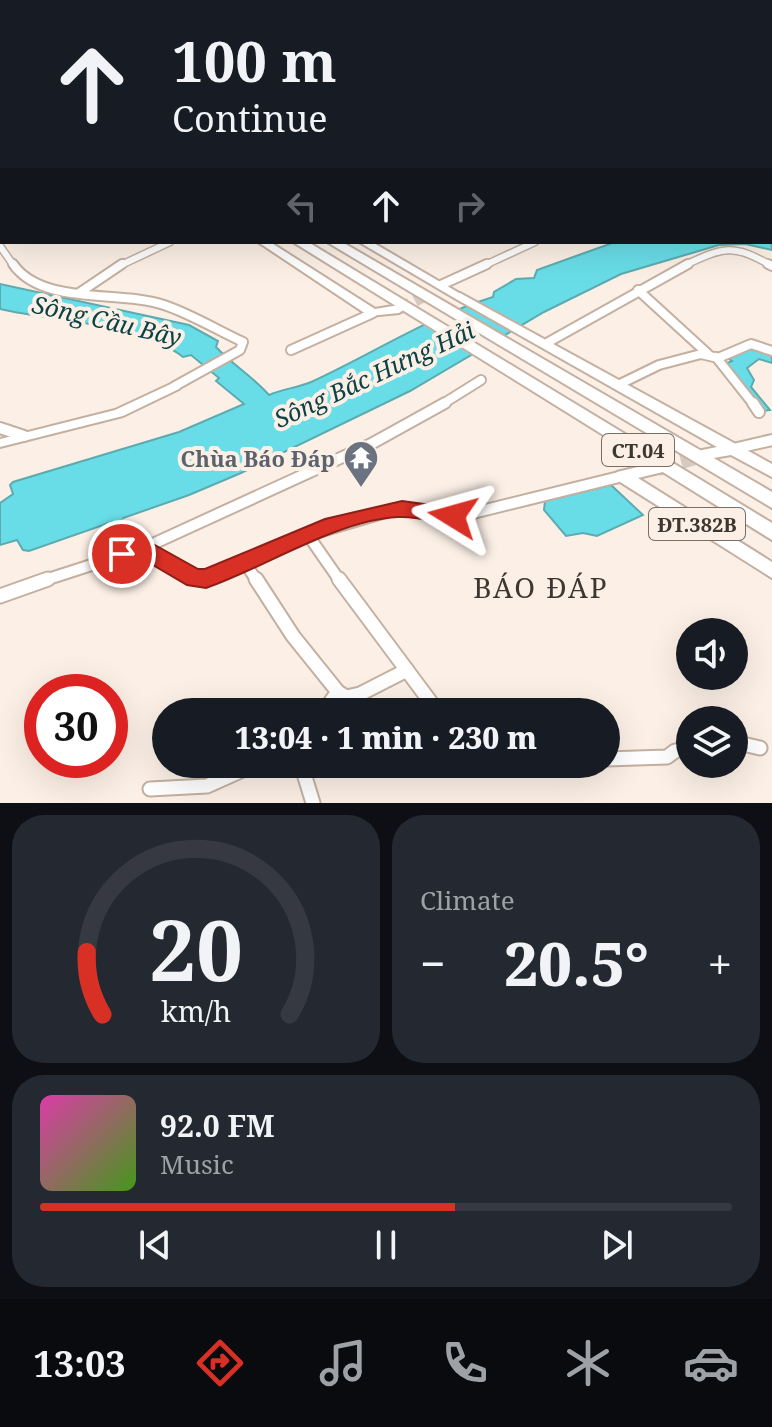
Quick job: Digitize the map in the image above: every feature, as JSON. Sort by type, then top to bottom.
[{"type":"highway","name":"CT.04","points":[[302,244],[772,532]]},
{"type":"highway","name":"CT.04","points":[[336,244],[772,501]]},
{"type":"main road","points":[[266,244],[373,313],[403,308]]},
{"type":"main road","points":[[368,244],[772,471]]},
{"type":"main road","points":[[427,296],[441,285]]},
{"type":"main road","points":[[702,455],[733,449]]},
{"type":"main road","points":[[623,476],[658,468]]},
{"type":"main road","name":"ĐT.382B","points":[[623,476],[772,571]]},
{"type":"street","points":[[79,293],[131,258],[165,244]]},
{"type":"street","points":[[441,285],[531,244]]},
{"type":"street","points":[[0,246],[7,259],[26,279],[79,293],[172,307],[243,342],[244,346],[175,386],[119,413],[0,443]]},
{"type":"street","points":[[540,342],[697,259],[730,249],[746,251],[772,266]]},
{"type":"street","points":[[638,290],[688,340],[712,356],[739,382],[759,412]]},
{"type":"street","points":[[291,350],[373,313]]},
{"type":"street","points":[[618,385],[664,363],[712,356],[751,344],[772,351]]},
{"type":"street","points":[[0,596],[144,548],[371,444],[481,380]]},
{"type":"street","points":[[0,428],[24,436]]},
{"type":"street","points":[[733,449],[772,440]]},
{"type":"street","points":[[144,548],[195,578],[206,578],[308,535],[396,509],[461,516],[623,476]]},
{"type":"street","points":[[308,535],[428,698]]},
{"type":"street","points":[[245,563],[293,636],[338,692],[346,697],[360,694],[407,670]]},
{"type":"street","points":[[334,698],[338,692]]},
{"type":"street","points":[[748,745],[760,748]]},
{"type":"street","points":[[620,759],[667,757],[676,751]]},
{"type":"street","points":[[150,789],[207,786],[225,778]]},
{"type":"street","points":[[305,778],[313,803]]},
{"type":"water","name":"Sông Bắc Hưng Hải","points":[[609,244],[745,244],[719,245],[621,274],[544,312],[410,391],[189,495],[29,551],[23,550],[17,540],[0,545],[0,503],[13,494],[10,485],[13,482],[179,432],[244,404],[191,355],[183,357],[165,345],[120,330],[0,309],[0,284],[189,325],[218,341],[216,347],[269,395],[311,382],[423,325],[493,297],[494,292],[516,279],[534,278],[537,270]]},
{"type":"water","name":"Sông Bắc Hưng Hải","points":[[745,244],[771,244],[772,250]]},
{"type":"water","points":[[750,346],[772,352],[772,363],[759,359],[747,368],[754,380],[751,387],[770,410],[763,411],[725,364],[732,361],[726,357]]},
{"type":"water","points":[[611,485],[643,515],[597,536],[583,533],[566,536],[544,510],[545,501]]},
{"type":"pier","points":[[447,309],[502,342],[481,354],[426,319]]},
{"type":"waterway","points":[[115,509],[123,542]]},
{"type":"tunnel","points":[[399,309],[428,294]]},
{"type":"tunnel","points":[[658,468],[702,455]]},
{"type":"place","name":"Chùa Báo Đáp","points":[[361,489]]},
{"type":"district","name":"BÁO ĐÁP","points":[[541,587]]},
{"type":"route","points":[[122,554],[144,548],[186,574],[206,578],[333,525],[390,510],[453,516]]},
{"type":"water label","name":"Sông Cầu Bây","points":[[107,320]]}]
